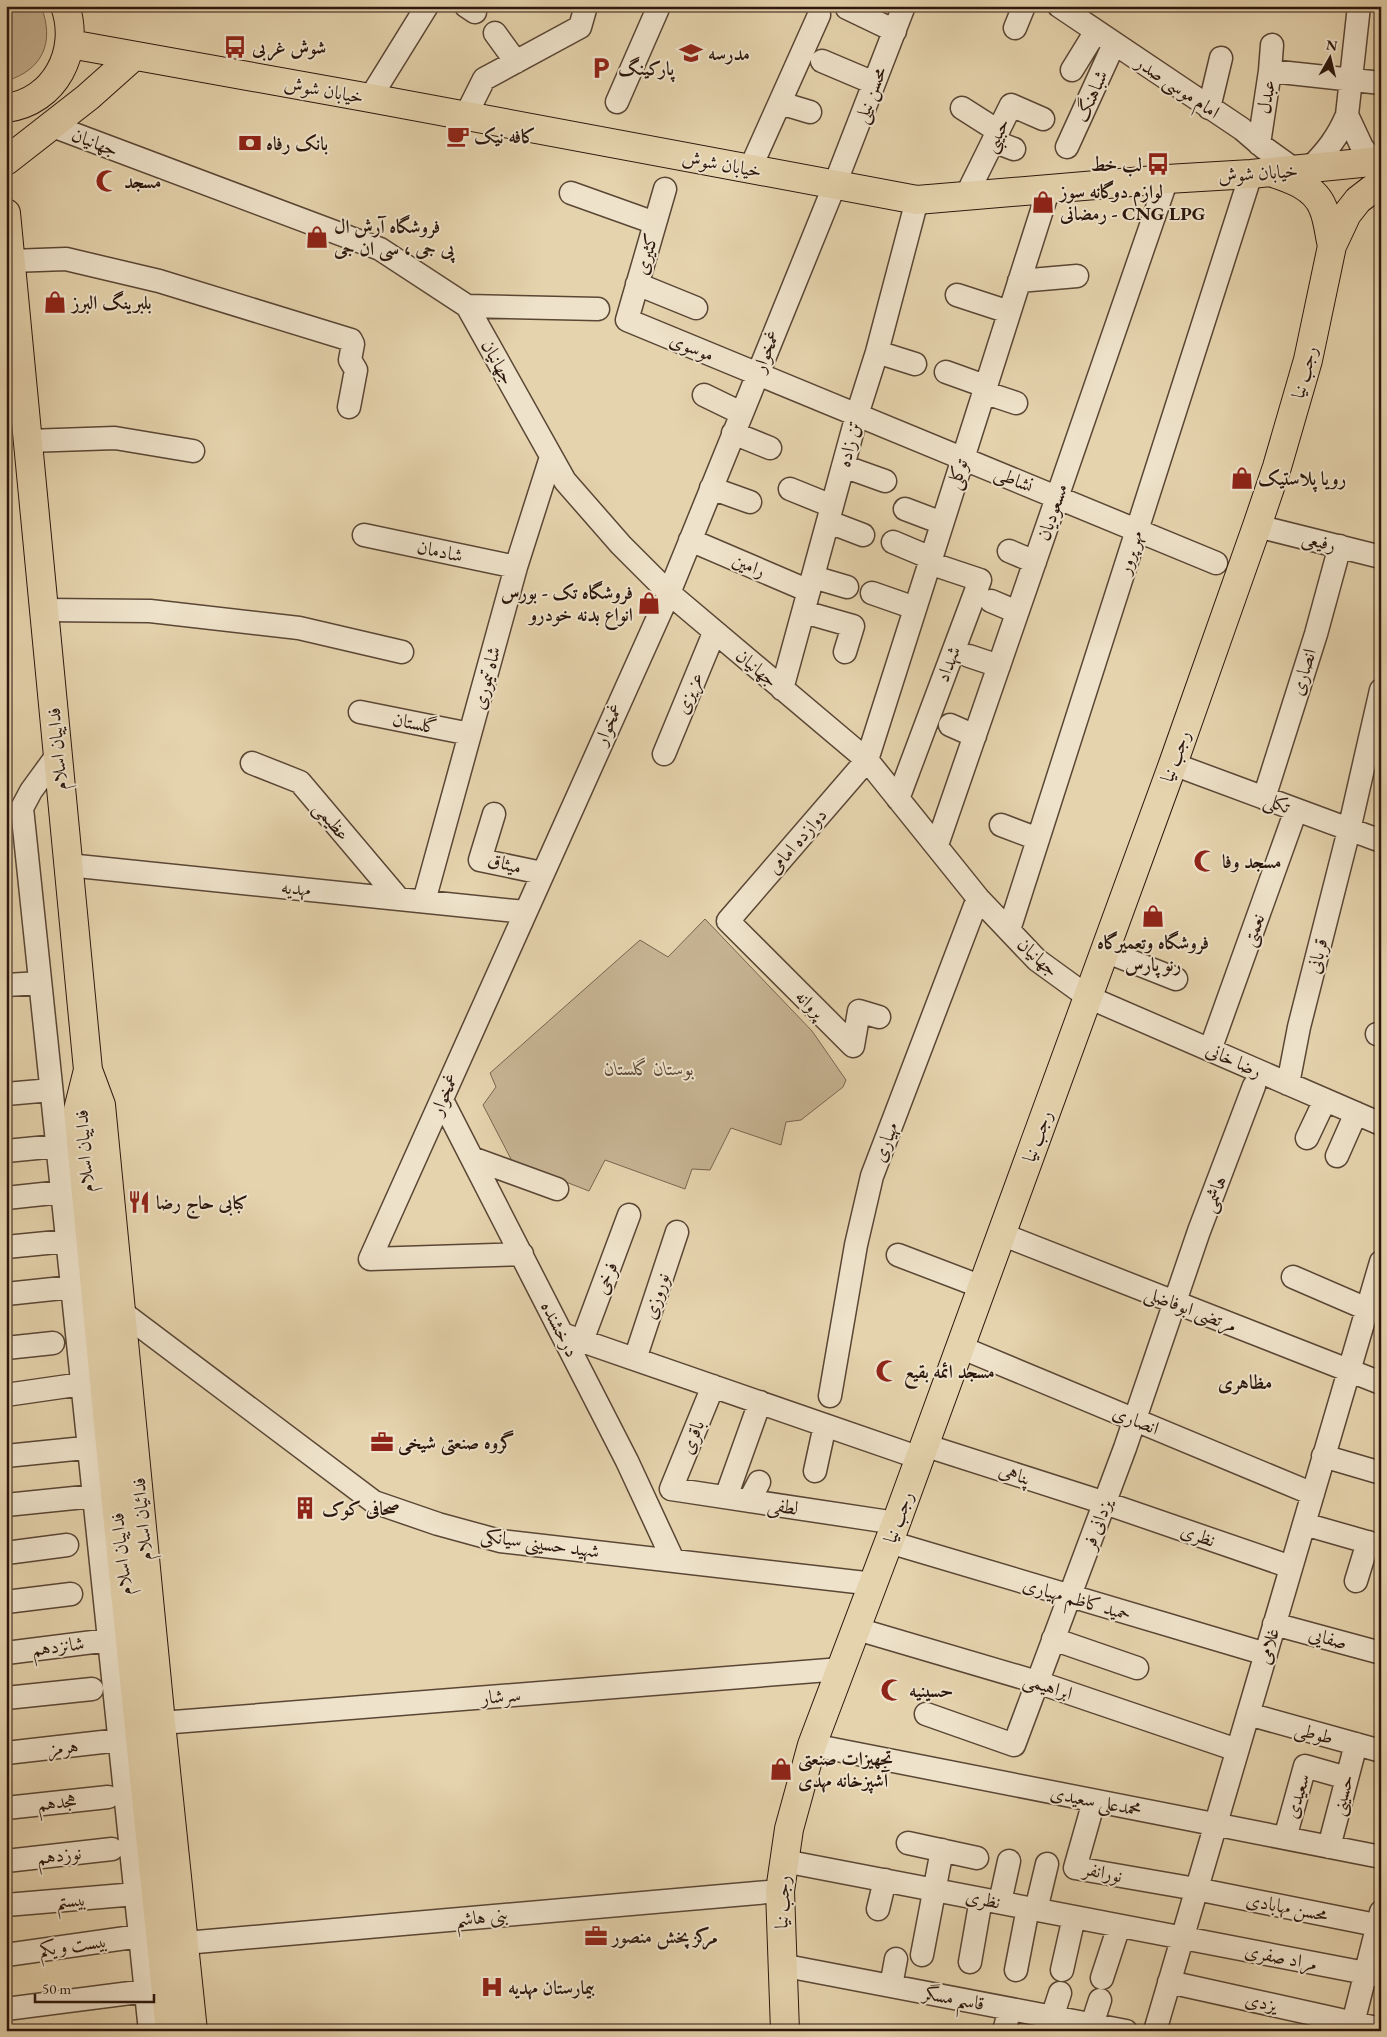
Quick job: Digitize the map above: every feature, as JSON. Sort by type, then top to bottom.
[{"type":"main road","points":[[6,108],[32,100],[60,74],[68,56],[70,44],[69,18],[65,6]]},
{"type":"main road","name":"خیابان شوش","points":[[70,44],[917,200],[1049,188],[1282,171],[1379,172]]},
{"type":"main road","points":[[6,161],[88,97],[134,56]]},
{"type":"main road","name":"رجب نیا","points":[[1282,171],[1310,190],[1318,199],[1323,207],[1332,246]]},
{"type":"main road","name":"رجب نیا","points":[[785,2031],[780,1891],[789,1829],[812,1745],[893,1532],[1173,764],[1257,526],[1277,467],[1308,360],[1332,246],[1347,214],[1371,190],[1379,172]]},
{"type":"main road","name":"فداییان اسلام","points":[[6,213],[88,1070],[78,1110],[99,1446],[170,2031]]},
{"type":"main road","name":"فدائیان اسلام","points":[[88,1070],[101,1105],[193,2031]]},
{"type":"street","points":[[370,98],[427,6]]},
{"type":"street","points":[[465,117],[484,79],[580,26],[586,6]]},
{"type":"street","points":[[617,102],[659,6]]},
{"type":"street","name":"محسن نیلی","points":[[835,184],[904,6]]},
{"type":"street","points":[[1015,28],[1024,6]]},
{"type":"street","name":"امام موسی صدر","points":[[1059,6],[1242,129],[1259,144],[1282,171]]},
{"type":"street","points":[[1282,171],[1328,150],[1340,132],[1347,116],[1359,6]]},
{"type":"street","points":[[847,8],[894,31]]},
{"type":"street","points":[[750,169],[819,15]]},
{"type":"street","points":[[1072,70],[1096,31]]},
{"type":"street","points":[[495,33],[516,62]]},
{"type":"street","name":"شباهنگ","points":[[1067,147],[1114,44]]},
{"type":"street","points":[[1270,71],[1272,45]]},
{"type":"street","points":[[1209,108],[1221,58]]},
{"type":"street","points":[[822,60],[874,83]]},
{"type":"street","name":"عبدل","points":[[1259,144],[1270,71],[1351,81]]},
{"type":"street","points":[[1351,81],[1381,82]]},
{"type":"street","points":[[780,103],[810,112]]},
{"type":"street","name":"حبیبی","points":[[966,196],[1011,105],[1043,120]]},
{"type":"street","points":[[962,108],[1014,149]]},
{"type":"street","points":[[1347,116],[1362,147],[1379,172]]},
{"type":"street","name":"جهانیان","points":[[50,125],[380,249],[467,306],[565,481],[621,545],[668,593],[866,760],[937,845],[978,898],[1037,960],[1088,997]]},
{"type":"street","name":"مهر پرور","points":[[1009,930],[1137,530],[1282,171]]},
{"type":"street","name":"مسعودیان","points":[[937,845],[1167,179]]},
{"type":"street","name":"غمخوار","points":[[522,1254],[370,1259],[668,593],[835,184]]},
{"type":"street","name":"توکلی","points":[[866,760],[907,666],[915,608],[1049,188]]},
{"type":"street","name":"کثیری","points":[[627,320],[665,189]]},
{"type":"street","points":[[571,193],[655,222]]},
{"type":"street","name":"تن زاده","points":[[782,689],[857,415],[877,352],[917,200]]},
{"type":"street","points":[[11,262],[66,259],[75,261],[159,281],[351,340],[353,344],[350,360],[356,370],[349,407]]},
{"type":"street","points":[[1019,281],[1077,276]]},
{"type":"street","points":[[637,284],[696,308]]},
{"type":"street","points":[[957,295],[1009,312]]},
{"type":"street","points":[[467,306],[598,309]]},
{"type":"street","name":"موسوی","points":[[627,320],[757,374]]},
{"type":"street","points":[[877,352],[914,364]]},
{"type":"street","points":[[946,372],[1016,403]]},
{"type":"street","name":"نشاطی","points":[[757,374],[1216,563]]},
{"type":"street","points":[[704,394],[737,423],[770,448]]},
{"type":"street","points":[[28,441],[115,438],[193,451]]},
{"type":"street","name":"شاه تیموری","points":[[424,900],[516,567],[552,456]]},
{"type":"street","points":[[843,466],[885,481]]},
{"type":"street","points":[[711,488],[750,502]]},
{"type":"street","points":[[790,489],[862,535]]},
{"type":"street","points":[[904,509],[942,523]]},
{"type":"street","name":"رفیعی","points":[[1257,526],[1381,557]]},
{"type":"street","name":"شادمان","points":[[364,535],[516,567]]},
{"type":"street","name":"رامین","points":[[690,540],[811,584],[847,587]]},
{"type":"street","points":[[894,542],[930,560]]},
{"type":"street","name":"انصاری","points":[[1264,798],[1316,634],[1340,546]]},
{"type":"street","points":[[1009,551],[1035,562]]},
{"type":"street","name":"شهداد","points":[[898,799],[980,580],[930,560]]},
{"type":"street","points":[[872,593],[915,608]]},
{"type":"street","points":[[991,601],[1018,612]]},
{"type":"street","points":[[44,610],[150,611],[299,628],[402,652]]},
{"type":"street","points":[[804,612],[853,626],[845,652]]},
{"type":"street","name":"عزیزی","points":[[664,754],[714,633]]},
{"type":"street","points":[[969,656],[999,666]]},
{"type":"street","name":"قربانی","points":[[1288,1084],[1299,1027],[1349,830],[1381,690]]},
{"type":"street","name":"گلستان","points":[[360,712],[470,734]]},
{"type":"street","points":[[950,726],[975,736]]},
{"type":"street","points":[[58,754],[31,791],[22,808],[82,1384],[99,1446],[94,1496],[150,2031]]},
{"type":"street","name":"دوازده امامی","points":[[728,921],[866,760]]},
{"type":"street","name":"عظیمی","points":[[252,763],[300,782],[398,898]]},
{"type":"street","name":"تکلی","points":[[1173,764],[1381,841]]},
{"type":"street","name":"نعمتی","points":[[1210,1050],[1296,810]]},
{"type":"street","name":"میثاق","points":[[494,814],[480,860],[542,873]]},
{"type":"street","points":[[1001,824],[1038,839]]},
{"type":"street","name":"مهدیه","points":[[68,865],[424,900],[525,912]]},
{"type":"street","name":"مهیاری","points":[[830,1396],[856,1245],[872,1176],[978,898]]},
{"type":"street","name":"پروانه","points":[[728,921],[852,1046],[859,1011],[878,1017]]},
{"type":"street","points":[[1105,950],[1176,980]]},
{"type":"street","points":[[6,985],[40,983]]},
{"type":"street","name":"رضا خانی","points":[[1088,997],[1381,1124]]},
{"type":"street","name":"هاشمی","points":[[1176,1303],[1199,1232],[1254,1086]]},
{"type":"street","points":[[6,1094],[51,1090]]},
{"type":"street","name":"درخشنده","points":[[442,1100],[522,1254],[572,1337],[673,1560]]},
{"type":"street","points":[[1307,1138],[1325,1100]]},
{"type":"street","points":[[1337,1156],[1356,1113]]},
{"type":"street","points":[[6,1151],[57,1146]]},
{"type":"street","points":[[472,1158],[557,1189]]},
{"type":"street","points":[[6,1198],[62,1192]]},
{"type":"street","name":"فرخی","points":[[572,1337],[630,1215]]},
{"type":"street","name":"نوروزی","points":[[635,1360],[677,1232]]},
{"type":"street","name":"مرتضی ابوفاضلی","points":[[1001,1234],[1381,1383]]},
{"type":"street","points":[[6,1247],[67,1240]]},
{"type":"street","points":[[898,1256],[982,1287]]},
{"type":"street","name":"غلامی","points":[[1155,2031],[1381,1262]]},
{"type":"street","points":[[1293,1277],[1367,1310]]},
{"type":"street","points":[[6,1294],[72,1287]]},
{"type":"street","name":"یزدانی فر","points":[[926,1714],[1014,1745],[1068,1597],[1105,1503],[1176,1303]]},
{"type":"street","name":"شهید حسینی سیانکی","points":[[123,1314],[374,1502],[438,1524],[500,1540],[874,1584]]},
{"type":"street","points":[[572,1337],[825,1425],[922,1451]]},
{"type":"street","points":[[6,1348],[53,1343]]},
{"type":"street","name":"انصاری","points":[[960,1348],[1313,1494]]},
{"type":"street","points":[[6,1395],[82,1384]]},
{"type":"street","name":"باقری","points":[[671,1489],[713,1386]]},
{"type":"street","points":[[726,1498],[760,1402]]},
{"type":"street","points":[[815,1470],[825,1425]]},
{"type":"street","points":[[6,1456],[99,1446]]},
{"type":"street","name":"پناهی","points":[[922,1451],[1105,1503]]},
{"type":"street","points":[[1324,1456],[1381,1473]]},
{"type":"street","name":"لطفی","points":[[671,1489],[726,1498],[754,1491],[893,1532]]},
{"type":"street","points":[[6,1505],[94,1496]]},
{"type":"street","name":"نظری","points":[[1105,1503],[1291,1567]]},
{"type":"street","points":[[1304,1524],[1374,1544],[1356,1581]]},
{"type":"street","name":"حمید کاظم مهیاری","points":[[893,1532],[1068,1597],[1266,1654]]},
{"type":"street","points":[[6,1553],[67,1545]]},
{"type":"street","points":[[6,1602],[71,1594]]},
{"type":"street","name":"صفایی","points":[[1274,1624],[1381,1653]]},
{"type":"street","name":"ابراهیمی","points":[[857,1628],[1037,1682],[1237,1750]]},
{"type":"street","points":[[1053,1639],[1137,1668]]},
{"type":"street","name":"شانزدهم","points":[[6,1652],[109,1640]]},
{"type":"street","name":"سرشار","points":[[161,1723],[841,1669]]},
{"type":"street","points":[[6,1698],[92,1689]]},
{"type":"street","name":"طوطی","points":[[1248,1714],[1381,1751]]},
{"type":"street","name":"هرمز","points":[[6,1753],[120,1740]]},
{"type":"street","name":"حسینی","points":[[1328,1846],[1356,1744]]},
{"type":"street","name":"محمدعلی سعیدی","points":[[812,1745],[1381,1857]]},
{"type":"street","name":"سعیدی","points":[[1285,1838],[1304,1766],[1347,1778]]},
{"type":"street","name":"هجدهم","points":[[6,1808],[108,1797]]},
{"type":"street","name":"نورانفر","points":[[1094,1801],[1075,1868],[1196,1889]]},
{"type":"street","points":[[908,1843],[977,1858]]},
{"type":"street","name":"نوزدهم","points":[[6,1861],[112,1849]]},
{"type":"street","points":[[922,1954],[942,1850]]},
{"type":"street","name":"نظری","points":[[784,1861],[1182,1938]]},
{"type":"street","points":[[970,1962],[990,1901],[1009,1861]]},
{"type":"street","points":[[1016,1970],[1032,1909],[1047,1864]]},
{"type":"street","points":[[878,1909],[885,1880]]},
{"type":"street","name":"محسن مهابادی","points":[[1196,1889],[1380,1921]]},
{"type":"street","name":"بنی هاشم","points":[[185,1942],[780,1891]]},
{"type":"street","name":"بیستم","points":[[6,1906],[136,1894]]},
{"type":"street","points":[[1062,1970],[1074,1917]]},
{"type":"street","points":[[1352,2027],[1373,1974],[1380,1921]]},
{"type":"street","points":[[1102,1978],[1119,1926]]},
{"type":"street","name":"بیست و یکم","points":[[6,1955],[140,1936]]},
{"type":"street","name":"مراد صفری","points":[[1182,1938],[1373,1974]]},
{"type":"street","points":[[891,1986],[896,1959]]},
{"type":"street","name":"قاسم مسگر","points":[[782,1965],[891,1986],[917,2000],[1010,2009],[1050,2024],[1126,2031]]},
{"type":"street","name":"یزدی","points":[[1169,1982],[1352,2027],[1381,2029]]},
{"type":"street","points":[[6,2009],[146,1991]]},
{"type":"street","points":[[1050,2024],[1060,1993]]},
{"type":"street","points":[[1091,2028],[1100,2000]]},
{"type":"street","points":[[1004,2031],[1010,2009]]},
{"type":"green space","points":[[6,6],[41,6],[47,31],[43,53],[37,62],[29,70],[6,81]]},
{"type":"green space","name":"بوستان گلستان","points":[[705,919],[812,1031],[846,1080],[843,1087],[801,1120],[786,1122],[781,1145],[731,1128],[710,1170],[692,1169],[685,1189],[605,1160],[589,1191],[512,1161],[483,1105],[496,1087],[490,1073],[640,940],[668,957]]},
{"type":"place","name":"شوش غربی","points":[[235,47]]},
{"type":"place","name":"مدرسه","points":[[691,53]]},
{"type":"place","name":"پارکینگ","points":[[601,68]]},
{"type":"place","name":"کافه نیک","points":[[458,136]]},
{"type":"place","name":"بانک رفاه","points":[[250,143]]},
{"type":"place","name":"لب خط","points":[[1158,164]]},
{"type":"place","name":"مسجد","points":[[107,181]]},
{"type":"place","name":"لوازم دوگانه سوز رمضانی - CNG LPG","points":[[1043,202]]},
{"type":"place","name":"فروشگاه آرش ال پی جی ، سی ان جی","points":[[317,237]]},
{"type":"place","name":"بلبرینگ البرز","points":[[55,302]]},
{"type":"place","name":"رویا پلاستیک","points":[[1242,478]]},
{"type":"place","name":"فروشگاه تک - بورس انواع بدنه خودرو","points":[[649,603]]},
{"type":"place","name":"مسجد وفا","points":[[1205,861]]},
{"type":"place","name":"فروشگاه وتعمیرگاه رنو پارس","points":[[1153,916]]},
{"type":"place","name":"کبابی حاج رضا","points":[[139,1202]]},
{"type":"place","name":"مسجد ائمه بقیع","points":[[887,1371]]},
{"type":"place","name":"گروه صنعتی شیخی","points":[[382,1442]]},
{"type":"place","name":"صحافی کوک","points":[[305,1508]]},
{"type":"place","name":"حسینیه","points":[[892,1690]]},
{"type":"place","name":"تجهیزات صنعتی آشپزخانه مهدی","points":[[781,1769]]},
{"type":"place","name":"مركز پخش منصور","points":[[596,1936]]},
{"type":"place","name":"بیمارستان مهدیه","points":[[492,1987]]},
{"type":"district","name":"مظاهری","points":[[1245,1382]]}]
